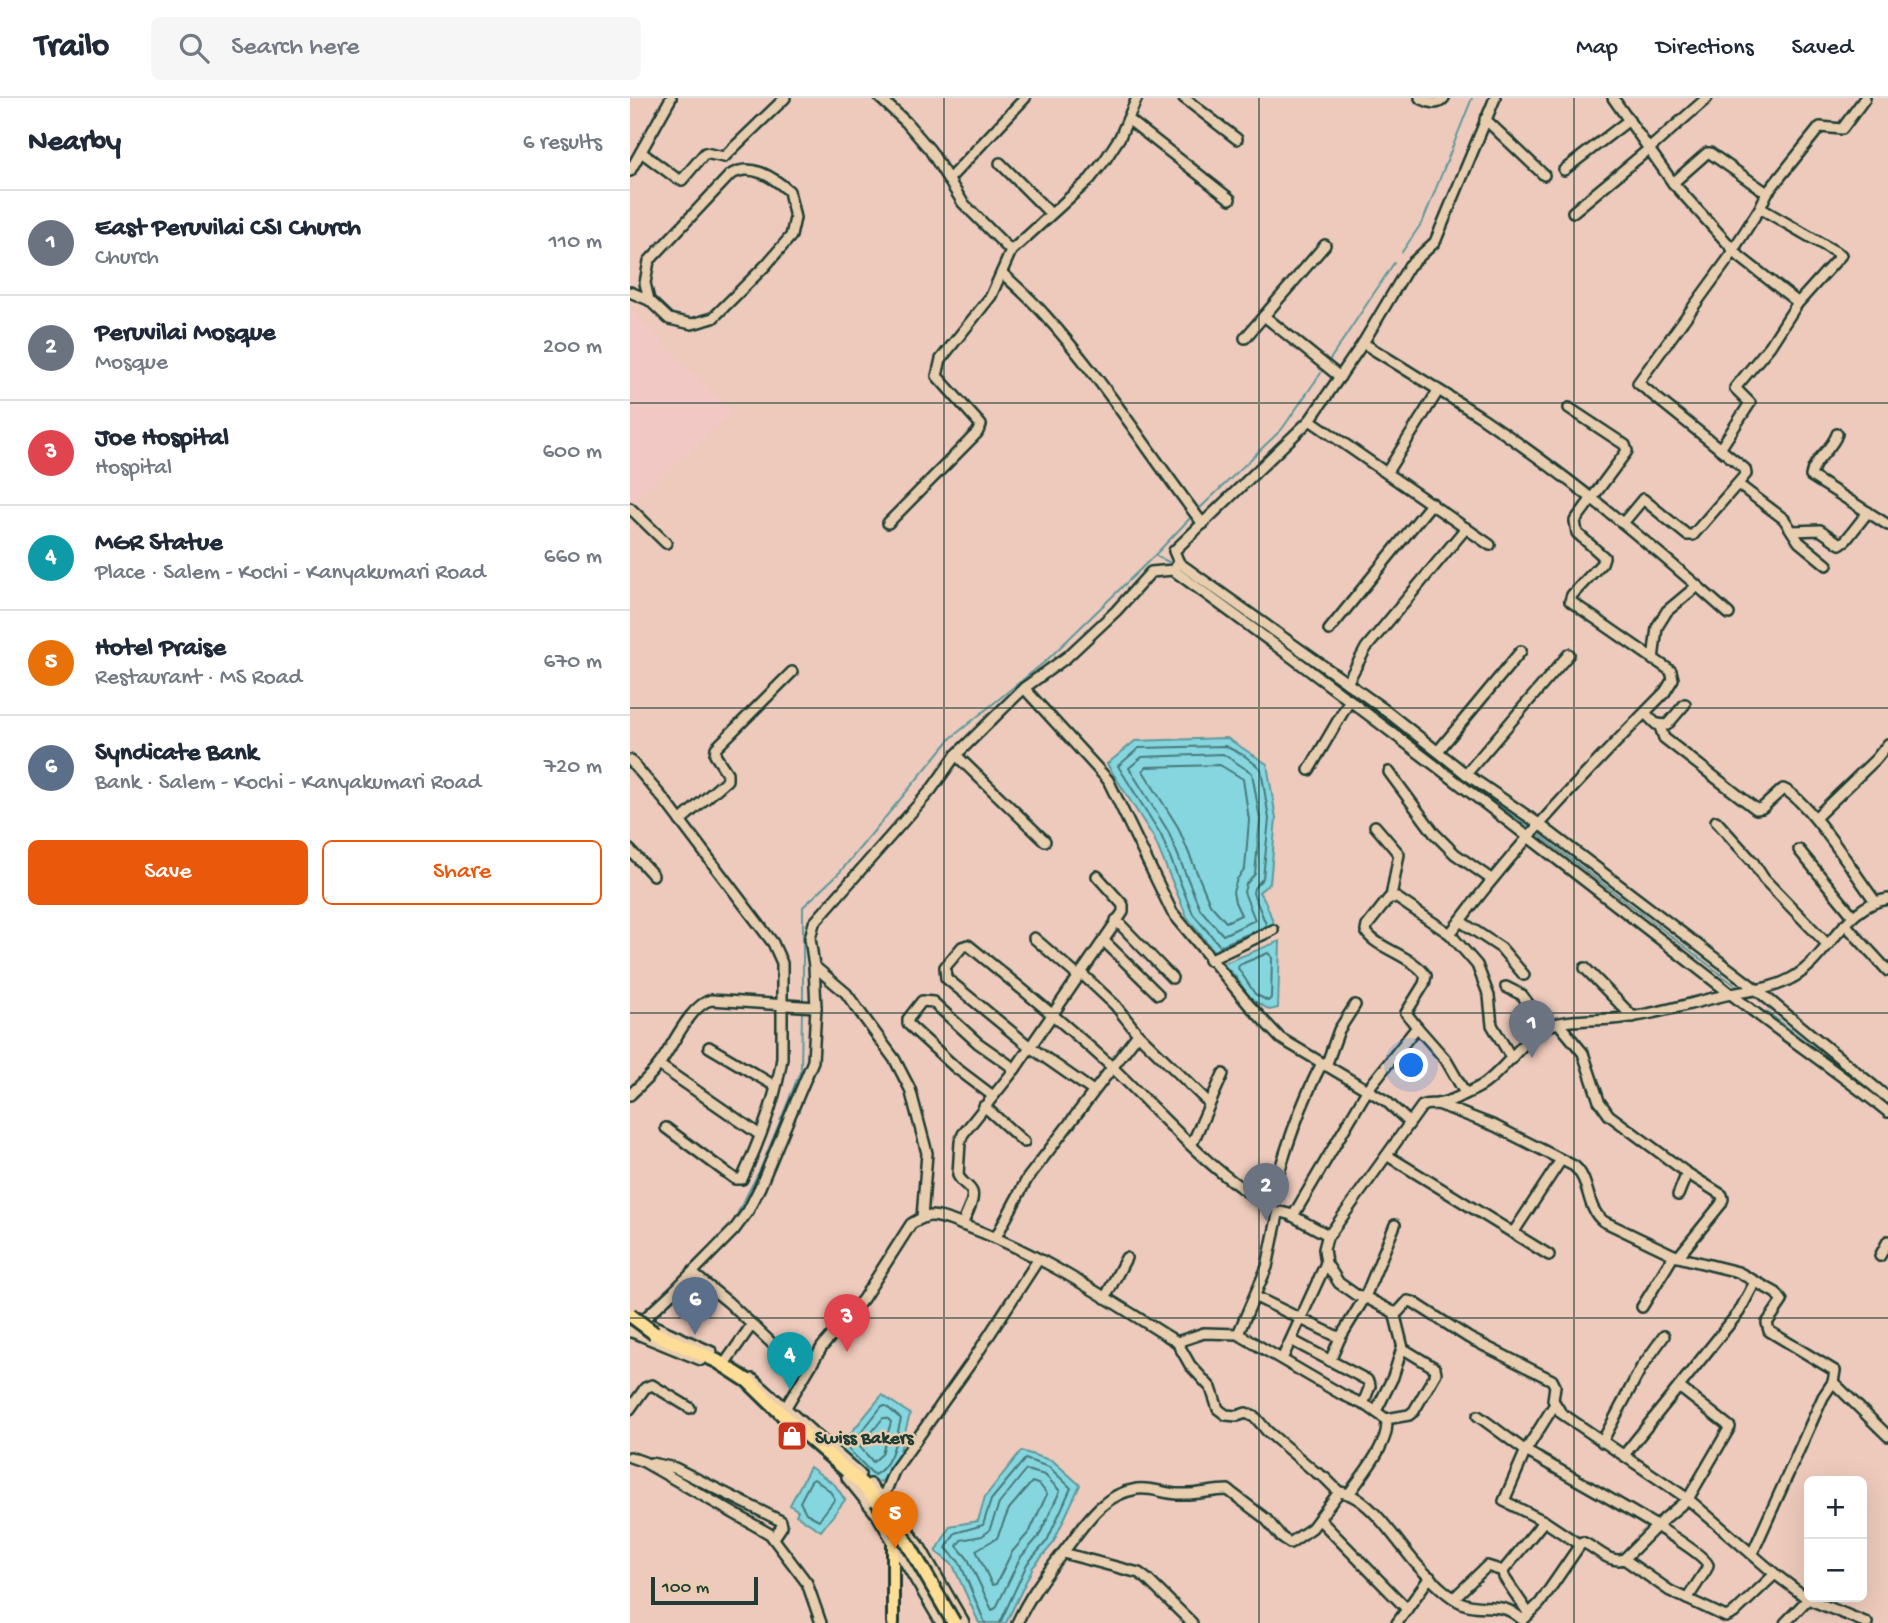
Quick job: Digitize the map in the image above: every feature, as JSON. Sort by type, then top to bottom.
[{"type":"highway","points":[[630,1315],[654,1333]]},
{"type":"highway","points":[[630,1323],[717,1361],[748,1381],[861,1483],[908,1544],[954,1623]]},
{"type":"main road","points":[[893,1623],[893,1542],[908,1530]]},
{"type":"street","points":[[630,171],[671,98]]},
{"type":"street","points":[[641,152],[682,180],[705,153],[724,157],[785,98]]},
{"type":"street","points":[[880,98],[906,122],[930,150],[963,203],[1011,251]]},
{"type":"street","points":[[948,180],[1025,98]]},
{"type":"street","points":[[888,523],[977,433],[981,425],[940,382],[937,368],[941,359],[991,296],[1011,251],[1098,169],[1120,137],[1138,98]]},
{"type":"street","points":[[1184,98],[1237,139]]},
{"type":"street","points":[[1420,98],[1434,104],[1444,98]]},
{"type":"street","points":[[1495,98],[1434,242],[1409,266],[1363,343],[1310,420],[1174,551],[1176,567],[1730,994],[1888,1112]]},
{"type":"street","points":[[1613,98],[1674,183],[1734,250],[1796,300],[1797,304]]},
{"type":"street","points":[[1573,212],[1706,98]]},
{"type":"street","points":[[1623,523],[1643,499],[1690,536],[1696,533],[1745,478],[1746,471],[1638,383],[1734,250],[1767,193],[1820,127],[1842,129],[1865,98]]},
{"type":"street","points":[[1128,119],[1230,199]]},
{"type":"street","points":[[1485,119],[1544,175]]},
{"type":"street","points":[[1564,170],[1629,120]]},
{"type":"street","points":[[1674,183],[1710,153],[1767,193]]},
{"type":"street","points":[[1000,163],[1051,213]]},
{"type":"street","points":[[630,292],[649,300],[669,319],[692,324],[713,318],[791,236],[795,218],[789,191],[765,173],[737,170],[730,175],[649,261],[645,283],[649,300]]},
{"type":"street","points":[[1720,449],[1750,403],[1735,388],[1770,346],[1797,304],[1841,255],[1759,208]]},
{"type":"street","points":[[1245,338],[1325,246]]},
{"type":"street","points":[[1002,273],[1043,312],[1086,363],[1203,524]]},
{"type":"street","points":[[1264,316],[1340,377]]},
{"type":"street","points":[[1363,343],[1484,420],[1592,498],[1729,614]]},
{"type":"street","points":[[1387,472],[1438,391]]},
{"type":"street","points":[[1450,934],[1491,879],[1528,836],[1665,692],[1673,679],[1671,671],[1570,601],[1604,557],[1575,529],[1578,517],[1626,454],[1627,447],[1569,408]]},
{"type":"street","points":[[1310,420],[1489,545]]},
{"type":"street","points":[[1837,434],[1815,464],[1811,476],[1888,525]]},
{"type":"street","points":[[1739,485],[1784,519],[1799,542],[1827,565]]},
{"type":"street","points":[[1329,630],[1432,503]]},
{"type":"street","points":[[630,508],[666,543]]},
{"type":"street","points":[[1792,531],[1820,530],[1840,544],[1868,512]]},
{"type":"street","points":[[1346,682],[1366,648],[1466,528]]},
{"type":"street","points":[[941,1623],[871,1506],[850,1480],[745,1385],[717,1366],[630,1331],[734,1230],[748,1211],[760,1187],[813,1061],[811,1007],[814,966],[810,938],[814,923],[931,790],[956,755],[1024,688],[1067,657],[1116,611],[1152,572],[1176,567],[1346,682],[1466,774],[1539,824],[1757,990],[1888,1098]]},
{"type":"street","points":[[1653,660],[1657,627],[1667,611],[1697,586]]},
{"type":"street","points":[[1438,751],[1521,651]]},
{"type":"street","points":[[1466,774],[1569,654]]},
{"type":"street","points":[[680,821],[727,780],[727,773],[715,755],[716,748],[792,672]]},
{"type":"street","points":[[1024,688],[1108,780],[1172,912],[1209,960],[1280,1038],[1368,1089],[1409,1122]]},
{"type":"street","points":[[1309,770],[1350,699]]},
{"type":"street","points":[[1645,713],[1656,724],[1667,725],[1685,704]]},
{"type":"street","points":[[1659,724],[1664,738],[1756,809],[1762,808],[1783,789],[1790,793],[1815,818],[1874,901]]},
{"type":"street","points":[[1815,818],[1888,744]]},
{"type":"street","points":[[1880,754],[1888,762]]},
{"type":"street","points":[[956,755],[1045,841]]},
{"type":"street","points":[[630,760],[680,821],[779,952],[782,963],[782,1058],[760,1135],[742,1178],[739,1181],[666,1128]]},
{"type":"street","points":[[1389,772],[1434,834],[1455,854],[1491,879]]},
{"type":"street","points":[[1716,821],[1753,862],[1764,879],[1828,945]]},
{"type":"street","points":[[1375,826],[1399,853],[1391,897],[1367,926],[1366,931],[1371,939],[1417,964],[1426,976],[1406,1013],[1446,1060],[1465,1093]]},
{"type":"street","points":[[630,850],[653,875]]},
{"type":"street","points":[[1799,850],[1853,916]]},
{"type":"street","points":[[962,1225],[973,1197],[958,1175],[963,1134],[1015,1069],[1123,912],[1123,905],[1097,876]]},
{"type":"street","points":[[1391,897],[1397,898],[1450,934],[1477,965],[1489,996],[1492,1025],[1511,1059]]},
{"type":"street","points":[[1438,1104],[1480,1087],[1496,1076],[1545,1027],[1655,1014],[1730,994],[1771,987],[1794,978],[1853,916],[1874,901],[1888,899]]},
{"type":"street","points":[[1116,920],[1172,978]]},
{"type":"street","points":[[1460,921],[1501,948],[1524,975]]},
{"type":"street","points":[[1845,924],[1888,971]]},
{"type":"street","points":[[1209,960],[1273,930]]},
{"type":"street","points":[[1034,938],[1119,1010],[1138,1034],[1209,1102]]},
{"type":"street","points":[[1104,941],[1158,995]]},
{"type":"street","points":[[1093,1091],[1030,1048],[946,978],[945,967],[962,947],[968,945],[1052,1014],[1253,1197],[1328,1234]]},
{"type":"street","points":[[814,966],[846,993],[895,1060],[910,1089],[927,1153],[922,1218]]},
{"type":"street","points":[[1586,968],[1633,1017]]},
{"type":"street","points":[[1506,987],[1522,995],[1545,1027]]},
{"type":"street","points":[[630,1095],[659,1065],[703,1002],[711,1000],[811,1007]]},
{"type":"street","points":[[992,1096],[956,1068],[908,1024],[908,1019],[922,1001],[933,1002],[978,1043],[1015,1069]]},
{"type":"street","points":[[1270,1205],[1291,1131],[1305,1095],[1355,1005]]},
{"type":"street","points":[[1559,1024],[1583,1053],[1599,1101],[1609,1115],[1687,1173],[1719,1192],[1723,1199],[1676,1256],[1642,1307]]},
{"type":"street","points":[[1293,1216],[1368,1089],[1417,1027]]},
{"type":"street","points":[[996,1237],[1027,1179],[1138,1034]]},
{"type":"street","points":[[709,1047],[775,1086]]},
{"type":"street","points":[[659,1065],[760,1135]]},
{"type":"street","points":[[1192,1144],[1223,1074]]},
{"type":"street","points":[[1386,1419],[1409,1415],[1414,1411],[1436,1372],[1435,1368],[1403,1348],[1394,1312],[1343,1288],[1326,1263],[1324,1249],[1328,1234],[1388,1156],[1409,1122],[1422,1106],[1438,1104],[1495,1125],[1574,1166],[1581,1173],[1591,1206],[1599,1218],[1613,1227],[1676,1256],[1729,1268],[1776,1293],[1782,1300],[1767,1323],[1769,1331],[1832,1368],[1835,1373],[1833,1382],[1823,1397],[1752,1554]]},
{"type":"street","points":[[984,1106],[1024,1142]]},
{"type":"street","points":[[1388,1156],[1549,1255]]},
{"type":"street","points":[[1513,1233],[1562,1160]]},
{"type":"street","points":[[1678,1195],[1687,1173]]},
{"type":"street","points":[[1238,1334],[1267,1267],[1279,1212]]},
{"type":"street","points":[[786,1407],[822,1347],[863,1298],[911,1224],[922,1218],[943,1218],[996,1237],[1177,1342],[1191,1365],[1211,1388],[1218,1409],[1226,1415],[1246,1413],[1256,1418],[1300,1459],[1371,1511],[1391,1531],[1409,1557],[1454,1598],[1463,1604],[1508,1609],[1526,1619]]},
{"type":"street","points":[[1330,1361],[1340,1338],[1365,1297],[1395,1225]]},
{"type":"street","points":[[1880,1256],[1888,1241]]},
{"type":"street","points":[[1105,1298],[1126,1258]]},
{"type":"street","points":[[883,1498],[894,1471],[1038,1260]]},
{"type":"street","points":[[1282,1359],[1326,1263]]},
{"type":"street","points":[[692,1273],[728,1302],[780,1351]]},
{"type":"street","points":[[1625,1455],[1739,1312],[1755,1282]]},
{"type":"street","points":[[1256,1297],[1340,1338]]},
{"type":"street","points":[[1394,1312],[1408,1301],[1413,1302],[1469,1338],[1552,1380],[1555,1385],[1555,1404],[1561,1413],[1688,1499],[1775,1574],[1804,1595]]},
{"type":"street","points":[[630,1309],[644,1320]]},
{"type":"street","points":[[630,1315],[727,1360],[786,1407],[867,1481],[919,1545],[964,1623]]},
{"type":"street","points":[[727,1360],[751,1326]]},
{"type":"street","points":[[1017,1623],[1039,1581],[1089,1517],[1112,1497],[1137,1489],[1200,1495],[1228,1490],[1266,1519],[1287,1542],[1304,1535],[1376,1455],[1387,1432],[1386,1419],[1376,1411],[1341,1394],[1238,1334],[1204,1333],[1177,1342]]},
{"type":"street","points":[[1602,1441],[1641,1368],[1664,1336]]},
{"type":"street","points":[[1291,1340],[1367,1380],[1370,1386],[1363,1404]]},
{"type":"street","points":[[1376,1411],[1393,1377],[1403,1348]]},
{"type":"street","points":[[1833,1382],[1888,1436]]},
{"type":"street","points":[[630,1409],[645,1388],[652,1385],[690,1408]]},
{"type":"street","points":[[1526,1619],[1583,1542],[1611,1559],[1624,1559],[1656,1526],[1688,1499],[1730,1427],[1679,1387]]},
{"type":"street","points":[[1555,1404],[1526,1450],[1504,1501],[1544,1521],[1580,1545]]},
{"type":"street","points":[[1478,1416],[1526,1450],[1656,1526],[1707,1561],[1706,1570],[1687,1600]]},
{"type":"street","points":[[630,1457],[675,1468],[780,1521],[782,1526],[774,1538]]},
{"type":"street","points":[[644,1462],[774,1538],[807,1583],[821,1623]]},
{"type":"street","points":[[1319,1518],[1407,1609]]},
{"type":"street","points":[[1526,1619],[1503,1571],[1544,1521]]},
{"type":"street","points":[[1063,1553],[1139,1573],[1184,1620]]},
{"type":"street","points":[[1624,1559],[1670,1591],[1721,1616],[1730,1616],[1775,1574]]},
{"type":"street","points":[[1454,1598],[1487,1566],[1503,1571]]},
{"type":"street","points":[[1397,1623],[1430,1577]]},
{"type":"street","points":[[1785,1623],[1804,1602]]},
{"type":"street","points":[[1815,1602],[1844,1619],[1867,1623]]},
{"type":"shaded area","points":[[630,308],[733,413],[633,502],[630,499]]},
{"type":"water","points":[[1227,738],[1267,764],[1276,818],[1270,883],[1259,892],[1276,930],[1217,955],[1187,917],[1154,838],[1107,764],[1135,741]]},
{"type":"water","points":[[1280,941],[1278,1008],[1270,1010],[1251,999],[1235,976],[1222,964]]},
{"type":"water","points":[[882,1395],[910,1414],[897,1461],[882,1481],[871,1483],[837,1450]]},
{"type":"water","points":[[1021,1451],[1053,1461],[1080,1485],[1052,1545],[1033,1567],[1006,1623],[979,1623],[953,1565],[936,1552],[950,1526],[978,1521],[985,1497]]},
{"type":"water","points":[[810,1467],[835,1485],[845,1500],[821,1531],[796,1515],[798,1511],[790,1505]]},
{"type":"waterway","points":[[1402,252],[1423,221],[1472,98]]},
{"type":"waterway","points":[[1329,361],[1394,263]]},
{"type":"waterway","points":[[1197,511],[1282,429],[1321,373]]},
{"type":"waterway","points":[[803,1001],[803,907],[840,872],[951,738],[1047,660],[1193,515]]},
{"type":"waterway","points":[[1156,556],[1169,562]]},
{"type":"waterway","points":[[1242,615],[1528,827]]},
{"type":"waterway","points":[[1538,834],[1740,989]]},
{"type":"waterway","points":[[718,1240],[732,1224],[761,1168],[801,1070],[802,1010]]},
{"type":"waterway","points":[[1766,1011],[1888,1105]]},
{"type":"place","name":"East Peruvilai CSI Church","points":[[1532,1058]]},
{"type":"place","name":"Peruvilai Mosque","points":[[1266,1221]]},
{"type":"place","name":"Syndicate Bank","points":[[695,1335]]},
{"type":"place","name":"Joe Hospital","points":[[847,1352]]},
{"type":"place","name":"MGR Statue","points":[[790,1390]]},
{"type":"place","name":"Swiss Bakers","points":[[792,1436]]},
{"type":"place","name":"Hotel Praise","points":[[895,1549]]}]
